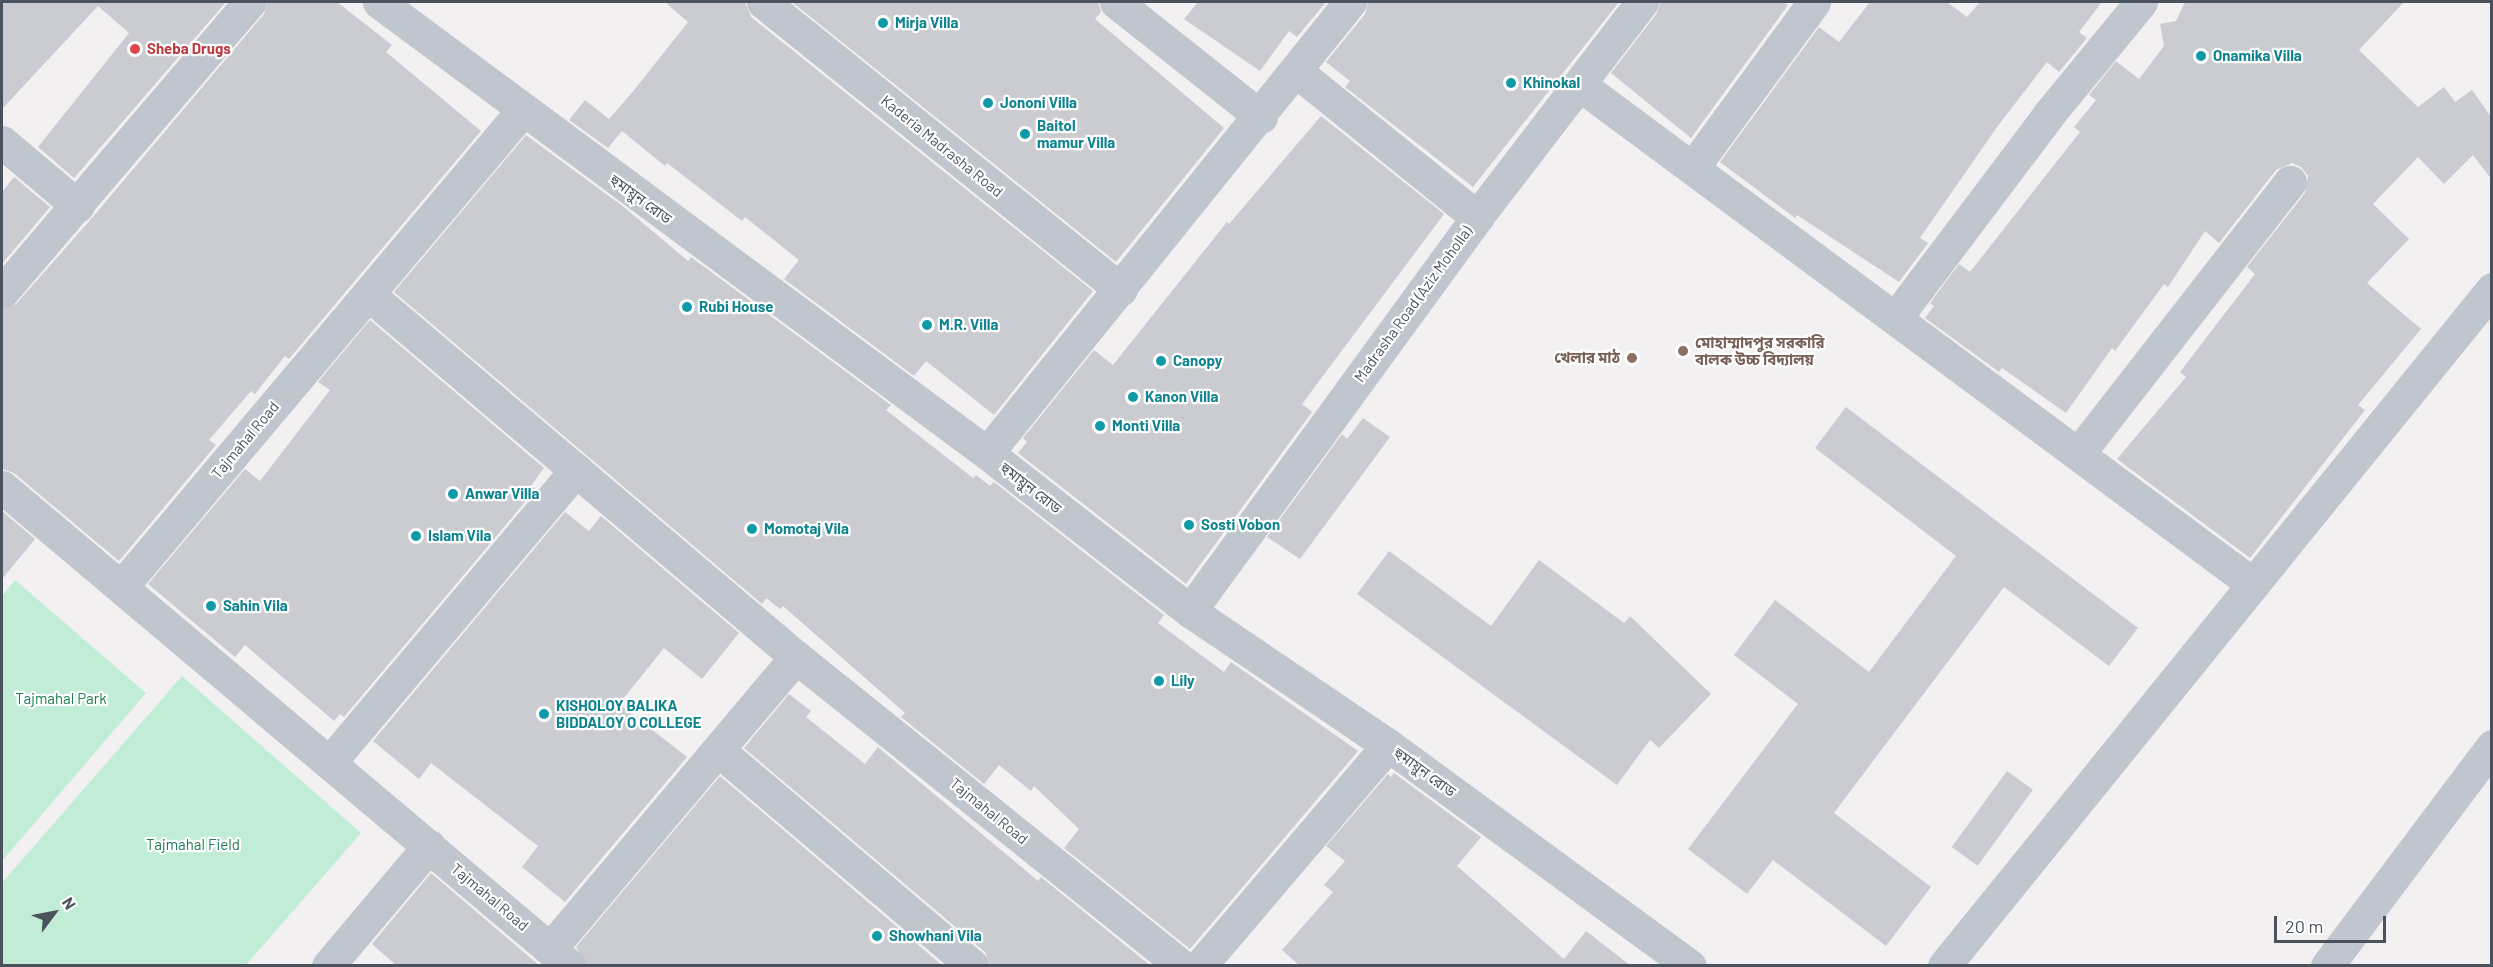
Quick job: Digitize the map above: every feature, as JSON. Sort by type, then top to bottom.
[{"type":"street","points":[[2,292],[78,206],[250,2]]},
{"type":"street","name":"হুমায়ুন রোড","points":[[379,2],[522,111],[987,453],[1190,611],[1388,745],[1690,966]]},
{"type":"street","name":"Kaderia Madrasha Road","points":[[764,2],[1121,290]]},
{"type":"street","points":[[1116,2],[1261,117]]},
{"type":"street","points":[[987,453],[1261,117],[1350,2]]},
{"type":"street","name":"Madrasha Road (Aziz Moholla)","points":[[1190,611],[1477,217],[1642,2]]},
{"type":"street","points":[[1694,166],[1814,2]]},
{"type":"street","points":[[1897,316],[2049,114],[2141,2]]},
{"type":"street","points":[[1296,70],[1477,217]]},
{"type":"street","points":[[1580,85],[1897,316],[2253,584]]},
{"type":"street","name":"Tajmahal Road","points":[[122,586],[522,111]]},
{"type":"street","points":[[2,142],[78,206]]},
{"type":"street","points":[[2078,454],[2290,182]]},
{"type":"street","points":[[1944,966],[2492,289]]},
{"type":"street","name":"Tajmahal Road","points":[[368,294],[796,657],[1182,966]]},
{"type":"street","points":[[330,762],[576,470]]},
{"type":"street","name":"Tajmahal Road","points":[[2,487],[560,957],[718,750],[796,657]]},
{"type":"street","points":[[1200,966],[1388,745]]},
{"type":"street","points":[[2326,966],[2492,746]]},
{"type":"street","points":[[718,750],[973,966]]},
{"type":"street","points":[[328,966],[429,846]]},
{"type":"green space","name":"Tajmahal Park","points":[[15,580],[146,693],[2,861],[2,596]]},
{"type":"green space","name":"Tajmahal Field","points":[[182,676],[361,833],[246,965],[2,965],[2,883]]},
{"type":"building","points":[[2,2],[226,2],[74,178],[38,147],[129,33],[98,6],[2,109]]},
{"type":"building","points":[[268,2],[337,2],[392,45],[386,52],[481,131],[289,359],[285,356],[255,394],[251,391],[209,440],[216,445],[119,561],[14,473],[2,469],[2,310],[16,304],[92,218],[264,14]]},
{"type":"building","points":[[665,2],[745,2],[751,17],[1093,291],[994,415],[926,361],[914,376],[784,279],[799,260],[745,217],[742,221],[667,163],[665,166],[622,131],[608,148],[569,120],[585,100],[609,119],[635,89],[688,22]]},
{"type":"building","points":[[792,2],[1098,2],[1101,12],[1095,19],[1224,128],[1116,262]]},
{"type":"building","points":[[1198,2],[1326,2],[1297,37],[1289,31],[1260,71],[1184,19]]},
{"type":"building","points":[[1368,2],[1619,2],[1473,187],[1345,87],[1350,81],[1326,62],[1365,14]]},
{"type":"building","points":[[1660,2],[1783,2],[1788,5],[1691,138],[1611,73],[1657,13]]},
{"type":"building","points":[[1870,2],[1947,2],[1967,17],[1980,2],[2102,2],[2079,32],[2087,38],[2059,72],[2047,62],[1997,127],[1920,238],[1928,243],[1899,282],[1797,215],[1795,218],[1720,162],[1819,27],[1839,42]]},
{"type":"building","points":[[2185,2],[2404,2],[2359,50],[2418,107],[2444,87],[2455,102],[2472,90],[2492,118],[2492,180],[2473,155],[2444,184],[2418,157],[2373,204],[2409,239],[2367,283],[2421,329],[2358,405],[2365,410],[2250,558],[2117,459],[2186,377],[2180,372],[2255,274],[2247,267],[2305,193],[2308,176],[2301,167],[2292,163],[2276,170],[2219,243],[2205,231],[2168,287],[2164,284],[2115,351],[2112,348],[2066,413],[2002,368],[1999,372],[1925,318],[1934,306],[1930,303],[1959,264],[1970,272],[2080,132],[2074,127],[2096,100],[2089,95],[2116,61],[2139,79],[2164,46],[2160,24],[2176,21]]},
{"type":"building","points":[[1321,116],[1444,214],[1302,404],[1312,412],[1186,584],[1018,453],[1027,442],[1023,438],[1094,350],[1113,365],[1227,222],[1229,224]]},
{"type":"building","points":[[526,135],[625,208],[688,261],[691,257],[891,405],[886,410],[973,478],[976,475],[990,486],[994,482],[1164,615],[1158,623],[1224,672],[1231,662],[1358,751],[1190,949],[1064,848],[1079,829],[1034,786],[1031,791],[999,765],[984,784],[901,717],[905,713],[783,606],[780,609],[766,598],[762,604],[394,292]]},
{"type":"building","points":[[14,177],[50,207],[2,264],[2,192]]},
{"type":"building","points":[[370,320],[544,468],[531,486],[536,489],[344,717],[340,714],[334,721],[245,645],[235,657],[148,584],[245,469],[260,481],[330,390],[318,382]]},
{"type":"building","points":[[1846,407],[2138,628],[2109,666],[2004,587],[1834,813],[1931,887],[1886,946],[1773,860],[1747,894],[1688,849],[1798,704],[1734,655],[1775,600],[1869,672],[1956,556],[1815,448]]},
{"type":"building","points":[[1363,418],[1390,437],[1300,559],[1267,537],[1342,434],[1347,439]]},
{"type":"building","points":[[2,511],[35,539],[2,579]]},
{"type":"building","points":[[565,512],[589,531],[601,516],[739,633],[702,679],[664,648],[619,704],[687,757],[565,902],[522,867],[538,846],[431,763],[419,779],[373,741]]},
{"type":"building","points":[[1389,551],[1491,626],[1539,560],[1624,623],[1630,616],[1711,694],[1659,748],[1650,740],[1617,785],[1357,594]]},
{"type":"building","points":[[789,694],[811,711],[806,717],[865,764],[878,747],[1038,881],[1041,877],[1151,966],[991,966],[985,952],[744,748]]},
{"type":"building","points":[[2007,771],[2033,790],[1978,866],[1952,847]]},
{"type":"building","points":[[1394,773],[1481,837],[1457,866],[1564,959],[1586,931],[1631,966],[1300,966],[1282,950],[1333,892],[1324,885],[1345,861],[1326,846],[1388,774],[1391,777]]},
{"type":"building","points":[[720,776],[943,966],[588,966],[576,947]]},
{"type":"building","points":[[431,873],[540,966],[397,966],[372,944]]},
{"type":"place","name":"Mirja Villa","points":[[883,23]]},
{"type":"place","name":"Sheba Drugs","points":[[135,49]]},
{"type":"place","name":"Onamika Villa","points":[[2201,56]]},
{"type":"place","name":"Khinokal","points":[[1511,83]]},
{"type":"place","name":"Jononi Villa","points":[[988,103]]},
{"type":"place","name":"Baitol mamur Villa","points":[[1025,134]]},
{"type":"place","name":"Rubi House","points":[[687,307]]},
{"type":"place","name":"M.R. Villa","points":[[927,325]]},
{"type":"place","name":"মোহাম্মাদপুর সরকারি বালক উচ্চ বিদ্যালয়","points":[[1683,351]]},
{"type":"place","name":"খেলার মাঠ","points":[[1632,358]]},
{"type":"place","name":"Canopy","points":[[1161,361]]},
{"type":"place","name":"Kanon Villa","points":[[1133,397]]},
{"type":"place","name":"Monti Villa","points":[[1100,426]]},
{"type":"place","name":"Anwar Villa","points":[[453,494]]},
{"type":"place","name":"Sosti Vobon","points":[[1189,525]]},
{"type":"place","name":"Momotaj Vila","points":[[752,529]]},
{"type":"place","name":"Islam Vila","points":[[416,536]]},
{"type":"place","name":"Sahin Vila","points":[[211,606]]},
{"type":"place","name":"Lily","points":[[1159,681]]},
{"type":"place","name":"KISHOLOY BALIKA BIDDALOY O COLLEGE","points":[[544,714]]},
{"type":"place","name":"Showhani Vila","points":[[877,936]]}]
